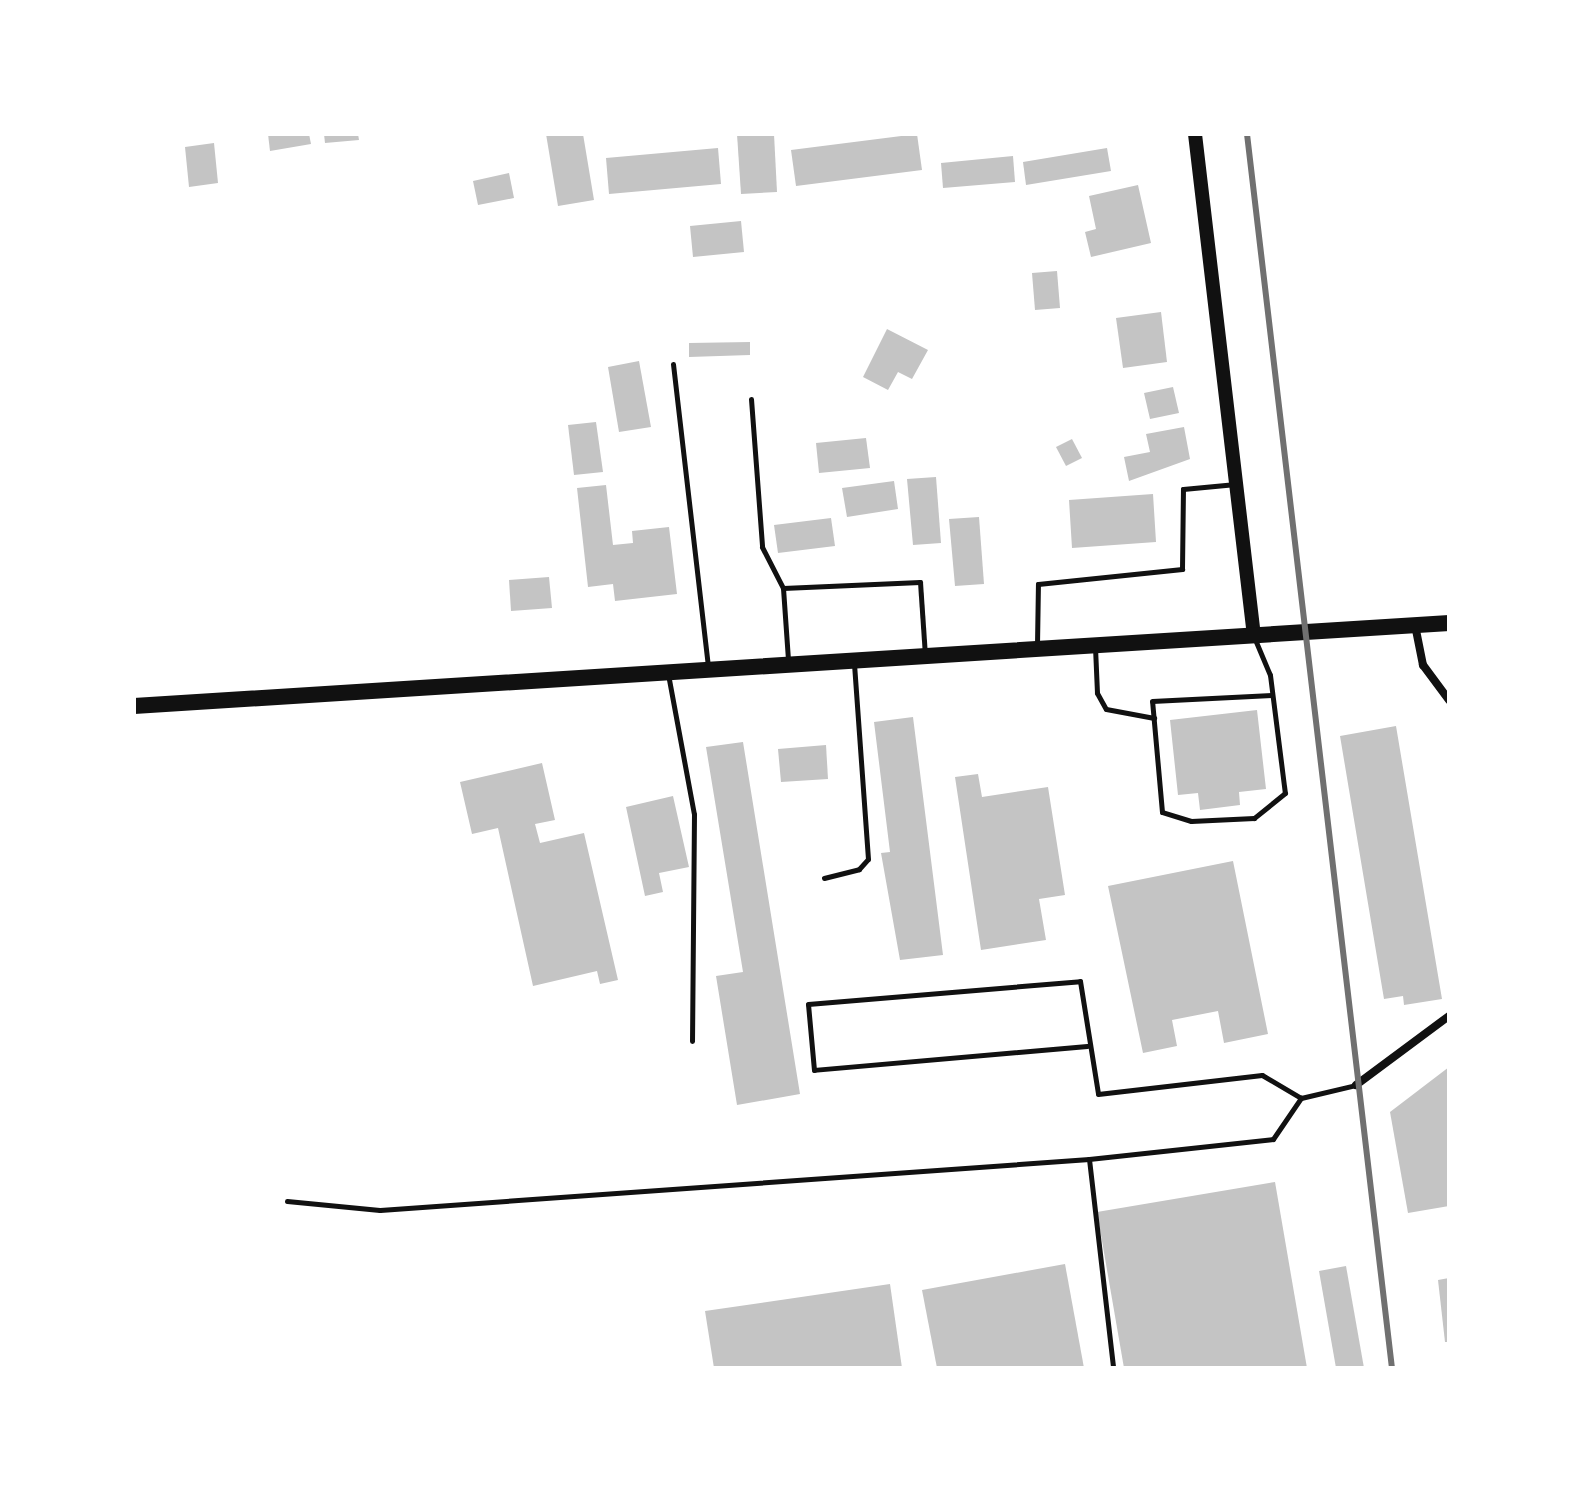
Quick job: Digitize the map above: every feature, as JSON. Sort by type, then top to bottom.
[{"type":"main road","points":[[134,706],[1449,623]]},
{"type":"street","points":[[1195,134],[1254,636]]},
{"type":"street","points":[[1415,625],[1423,665],[1449,700]]},
{"type":"street","points":[[1356,1085],[1449,1016]]},
{"type":"lane","points":[[673,364],[709,670]]},
{"type":"lane","points":[[751,399],[762,547],[783,588],[788,665]]},
{"type":"lane","points":[[1037,650],[1038,584],[1182,569],[1183,489],[1236,484]]},
{"type":"lane","points":[[783,588],[920,582],[925,656]]},
{"type":"lane","points":[[1254,636],[1272,695],[1285,793],[1254,818],[1191,821],[1162,812],[1152,701],[1272,695]]},
{"type":"lane","points":[[1095,646],[1097,693],[1106,709],[1154,718]]},
{"type":"lane","points":[[824,878],[859,869],[868,859],[854,661]]},
{"type":"lane","points":[[668,673],[694,814],[692,1041]]},
{"type":"lane","points":[[1449,735],[1449,778]]},
{"type":"lane","points":[[1087,1046],[814,1070],[808,1004],[1080,981],[1087,1046],[1098,1094],[1262,1075],[1301,1098]]},
{"type":"lane","points":[[287,1201],[380,1210],[1089,1159],[1273,1139],[1301,1098],[1356,1085]]},
{"type":"lane","points":[[1089,1159],[1113,1368]]},
{"type":"building","points":[[268,134],[309,134],[311,144],[270,151]]},
{"type":"building","points":[[324,134],[358,134],[359,140],[325,143]]},
{"type":"building","points":[[546,134],[583,134],[594,200],[558,206]]},
{"type":"building","points":[[737,134],[774,134],[777,192],[741,194]]},
{"type":"building","points":[[917,134],[922,170],[796,186],[791,150]]},
{"type":"building","points":[[214,143],[218,183],[189,187],[185,147]]},
{"type":"building","points":[[718,148],[721,184],[609,194],[606,158]]},
{"type":"building","points":[[1107,148],[1111,171],[1026,185],[1023,162]]},
{"type":"building","points":[[1013,156],[1015,182],[943,188],[941,163]]},
{"type":"building","points":[[509,173],[514,198],[478,205],[473,181]]},
{"type":"building","points":[[1138,185],[1151,243],[1091,257],[1085,232],[1096,229],[1089,196]]},
{"type":"building","points":[[741,221],[744,252],[693,257],[690,226]]},
{"type":"building","points":[[1057,271],[1060,308],[1035,310],[1032,273]]},
{"type":"building","points":[[1161,312],[1167,362],[1123,368],[1116,318]]},
{"type":"building","points":[[887,329],[928,350],[912,379],[898,372],[888,390],[863,377]]},
{"type":"building","points":[[750,342],[750,355],[689,357],[689,343]]},
{"type":"building","points":[[639,361],[651,427],[619,432],[608,367]]},
{"type":"building","points":[[1173,387],[1179,413],[1150,419],[1144,393]]},
{"type":"building","points":[[596,422],[603,472],[574,475],[568,425]]},
{"type":"building","points":[[1184,427],[1190,459],[1129,481],[1124,457],[1150,452],[1146,434]]},
{"type":"building","points":[[866,438],[870,468],[819,473],[816,443]]},
{"type":"building","points":[[1072,439],[1082,458],[1066,466],[1056,447]]},
{"type":"building","points":[[936,477],[941,543],[913,545],[907,479]]},
{"type":"building","points":[[894,481],[898,509],[847,517],[842,488]]},
{"type":"building","points":[[606,485],[613,545],[633,543],[632,531],[669,527],[677,594],[615,601],[613,584],[588,587],[577,488]]},
{"type":"building","points":[[1153,494],[1156,542],[1072,548],[1069,500]]},
{"type":"building","points":[[979,517],[984,584],[955,586],[949,519]]},
{"type":"building","points":[[831,518],[835,546],[778,553],[774,525]]},
{"type":"building","points":[[549,577],[552,608],[511,611],[509,580]]},
{"type":"building","points":[[1257,710],[1266,789],[1239,792],[1240,805],[1200,810],[1198,793],[1178,795],[1170,720]]},
{"type":"building","points":[[913,717],[943,955],[900,960],[881,853],[890,852],[874,722]]},
{"type":"building","points":[[1396,726],[1442,999],[1404,1005],[1403,996],[1384,999],[1340,736]]},
{"type":"building","points":[[743,742],[800,1094],[737,1105],[716,976],[743,972],[706,747]]},
{"type":"building","points":[[826,745],[828,779],[781,782],[778,749]]},
{"type":"building","points":[[542,763],[555,820],[535,824],[540,843],[584,833],[618,980],[600,984],[597,971],[533,986],[498,828],[472,834],[460,782]]},
{"type":"building","points":[[978,774],[982,797],[1048,787],[1065,895],[1039,899],[1046,940],[981,950],[955,777]]},
{"type":"building","points":[[673,796],[689,867],[659,873],[663,892],[645,896],[626,807]]},
{"type":"building","points":[[1233,861],[1268,1034],[1224,1043],[1218,1011],[1172,1020],[1177,1046],[1143,1053],[1108,886]]},
{"type":"building","points":[[1449,1067],[1449,1206],[1408,1213],[1390,1112]]},
{"type":"building","points":[[1275,1182],[1307,1368],[1124,1368],[1097,1212]]},
{"type":"building","points":[[1065,1264],[1084,1368],[937,1368],[922,1290]]},
{"type":"building","points":[[1346,1266],[1364,1368],[1336,1368],[1319,1271]]},
{"type":"building","points":[[1449,1278],[1449,1342],[1445,1342],[1438,1280]]},
{"type":"building","points":[[890,1284],[902,1368],[714,1368],[705,1311]]},
{"type":"railway","points":[[1247,134],[1392,1368]]}]
